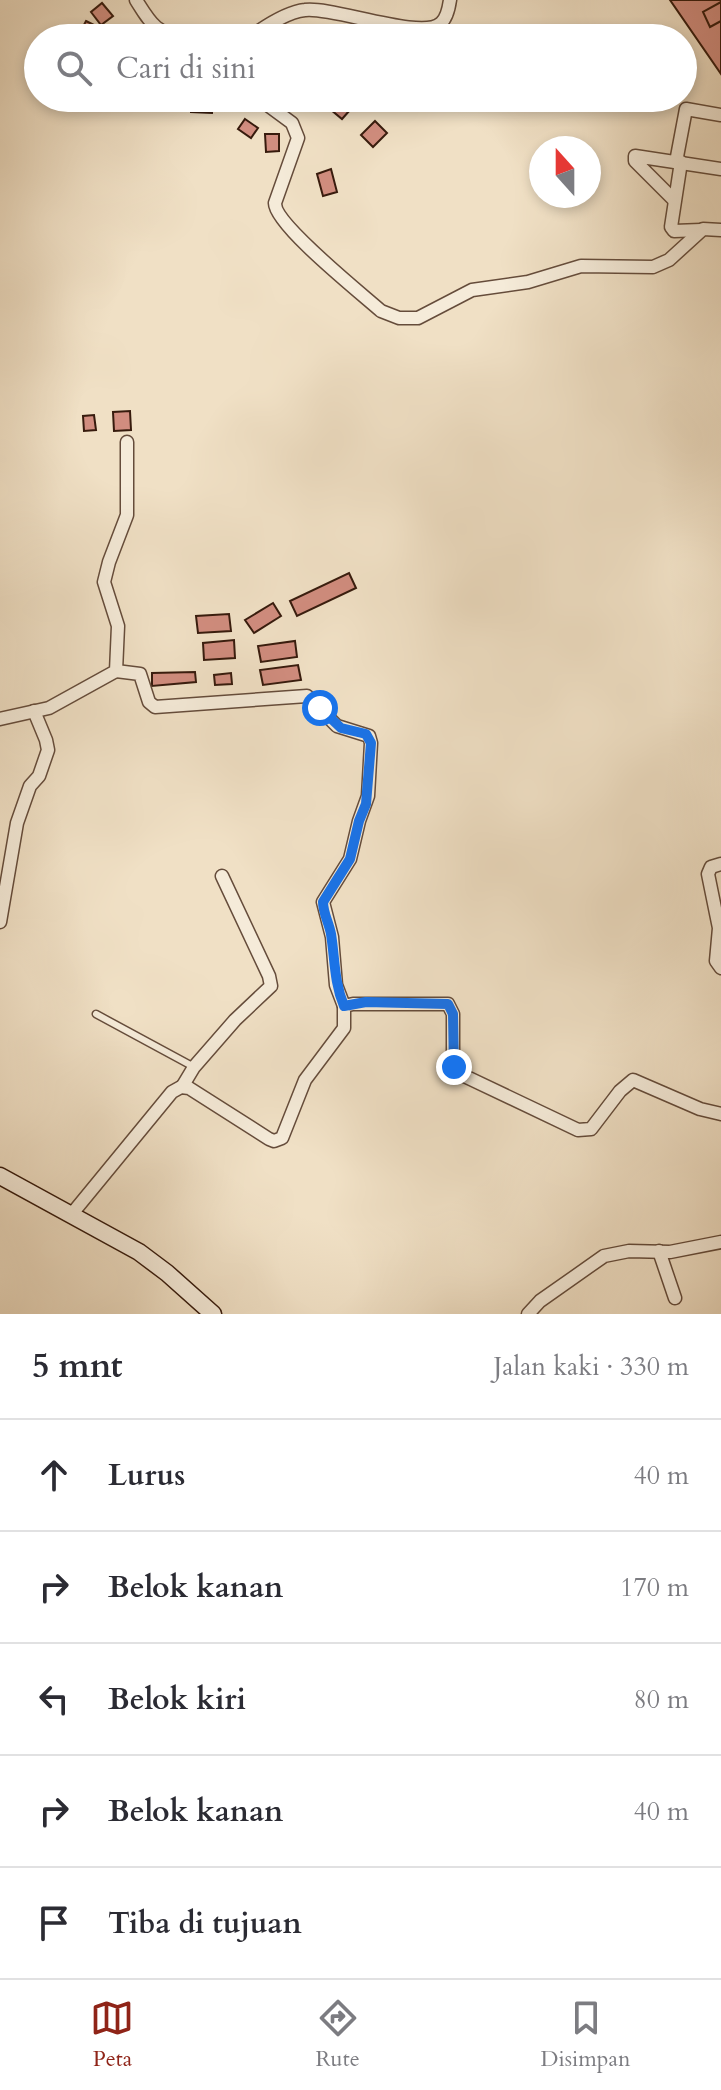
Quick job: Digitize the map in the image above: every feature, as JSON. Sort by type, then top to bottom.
[{"type":"main road","points":[[0,1176],[139,1252],[213,1314]]},
{"type":"street","points":[[136,0],[153,24]]},
{"type":"street","points":[[440,24],[450,0]]},
{"type":"street","points":[[273,24],[307,9],[386,24]]},
{"type":"street","points":[[697,111],[721,115]]},
{"type":"street","points":[[277,112],[292,123],[298,138],[275,203],[275,212],[310,250],[392,317],[418,318],[472,290],[528,282],[581,266],[657,266],[669,260],[701,230]]},
{"type":"street","points":[[686,112],[671,227],[674,231],[721,230]]},
{"type":"street","points":[[674,200],[633,158],[639,155],[721,169]]},
{"type":"street","points":[[116,671],[118,626],[104,582],[127,515],[127,442]]},
{"type":"street","points":[[0,719],[61,702],[116,671],[140,674],[149,702],[155,707],[305,696],[313,700],[337,726],[369,736],[366,804],[350,859],[323,902],[332,937],[336,985],[344,1006],[344,1028],[305,1080],[285,1134],[279,1140],[269,1139],[189,1088],[182,1087]]},
{"type":"street","points":[[0,922],[17,823],[30,786],[39,776],[48,750],[34,711]]},
{"type":"street","points":[[721,864],[711,867],[708,874],[719,928],[716,961],[721,968]]},
{"type":"street","points":[[71,1215],[172,1092],[182,1087],[194,1067],[235,1020],[271,986],[222,876]]},
{"type":"street","points":[[344,1006],[366,1002],[447,1003],[453,1014],[453,1064],[457,1073],[578,1130],[591,1129],[631,1080],[700,1109],[721,1114]]},
{"type":"street","points":[[528,1314],[540,1301],[604,1256],[629,1251],[694,1248],[721,1242]]},
{"type":"street","points":[[659,1251],[675,1298]]},
{"type":"lane","points":[[96,1014],[194,1067]]},
{"type":"building","points":[[670,0],[721,0],[721,74],[697,39],[697,24],[687,24]]},
{"type":"building","points":[[721,2],[721,21],[710,27],[703,12]]},
{"type":"building","points":[[102,3],[113,16],[100,24],[91,12]]},
{"type":"building","points":[[334,112],[348,112],[342,119]]},
{"type":"building","points":[[245,119],[258,128],[251,138],[238,129]]},
{"type":"building","points":[[375,121],[387,133],[373,147],[361,135]]},
{"type":"building","points":[[265,134],[279,134],[279,151],[266,152]]},
{"type":"building","points":[[331,169],[337,192],[323,196],[317,174]]},
{"type":"building","points":[[130,411],[131,430],[114,431],[113,412]]},
{"type":"building","points":[[94,415],[96,430],[84,431],[83,416]]},
{"type":"building","points":[[349,573],[356,588],[297,616],[290,601]]},
{"type":"building","points":[[273,603],[281,616],[254,633],[245,620]]},
{"type":"building","points":[[229,614],[231,631],[198,633],[196,616]]},
{"type":"building","points":[[234,640],[235,658],[204,660],[203,643]]},
{"type":"building","points":[[295,641],[297,657],[261,662],[258,646]]},
{"type":"building","points":[[298,665],[301,680],[263,685],[260,670]]},
{"type":"building","points":[[195,672],[196,682],[152,686],[152,673]]},
{"type":"building","points":[[231,673],[232,684],[215,685],[214,675]]},
{"type":"route","points":[[320,708],[337,726],[366,734],[371,743],[368,796],[350,859],[323,902],[332,937],[339,995],[344,1006],[366,1002],[448,1004],[453,1014],[454,1067]]}]
